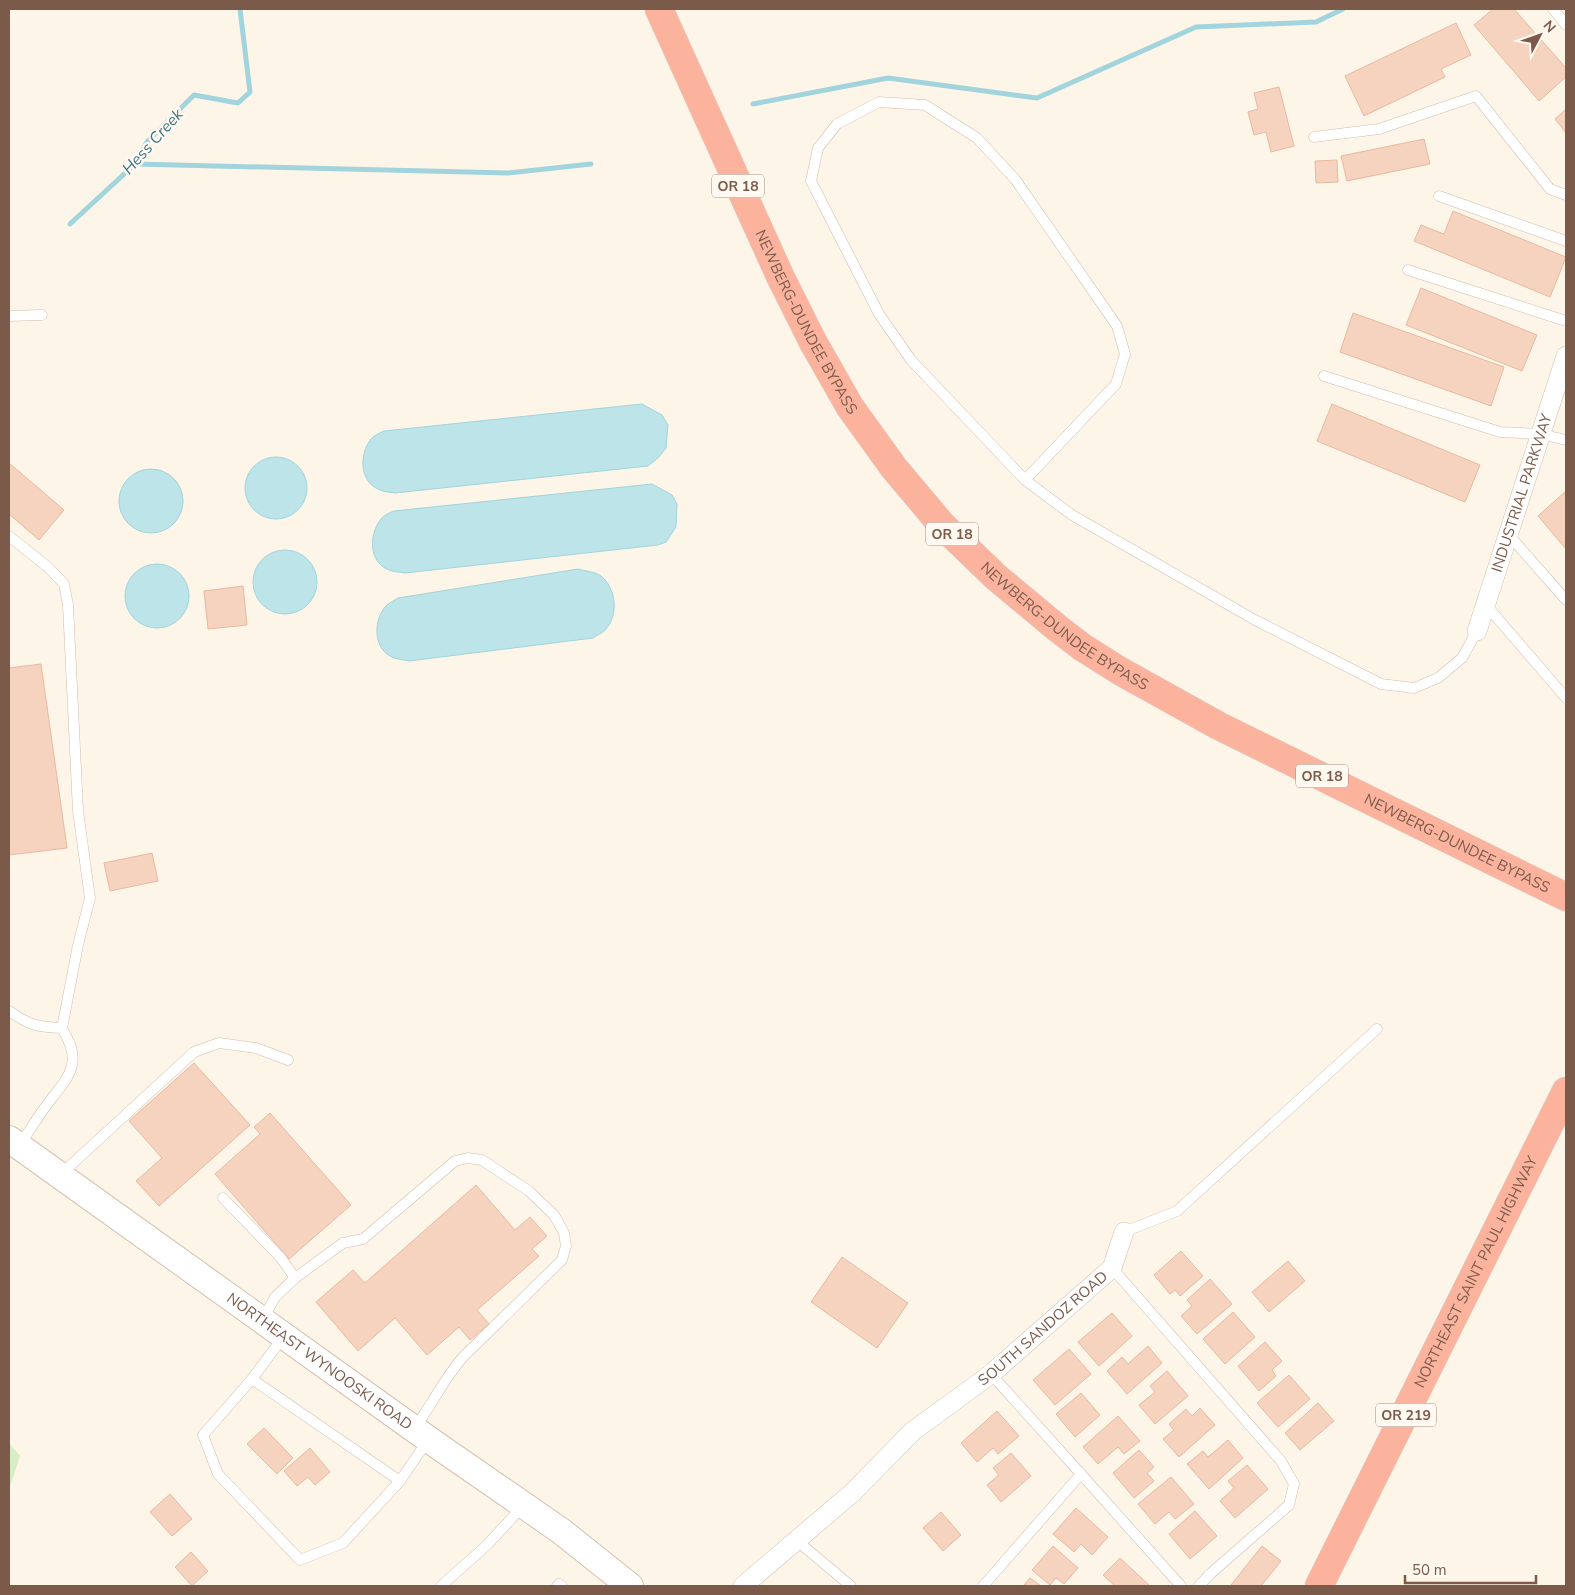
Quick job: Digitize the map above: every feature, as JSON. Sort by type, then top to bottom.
[{"type":"highway","name":"NEWBERG-DUNDEE BYPASS","points":[[658,9],[780,276],[813,342],[850,407],[894,468],[942,525],[996,577],[1056,627],[1082,647],[1120,671],[1219,726],[1566,897]]},
{"type":"highway","points":[[1526,876],[1566,872]]},
{"type":"highway","name":"NORTHEAST SAINT PAUL HIGHWAY","points":[[1319,1586],[1566,1091]]},
{"type":"main road","name":"NORTHEAST WYNOOSKI ROAD","points":[[14,1143],[421,1434],[561,1531],[621,1583]]},
{"type":"street","name":"INDUSTRIAL PARKWAY","points":[[1477,631],[1566,356]]},
{"type":"street","name":"SOUTH SANDOZ ROAD","points":[[743,1586],[852,1493],[914,1431],[991,1374],[1112,1268],[1124,1232]]},
{"type":"lane","points":[[1553,9],[1566,25]]},
{"type":"lane","points":[[1314,137],[1379,129],[1476,96],[1550,189],[1566,195]]},
{"type":"lane","points":[[1024,480],[1116,384],[1124,354],[1117,326],[1015,179],[977,138],[925,105],[879,102],[837,124],[818,148],[811,181],[879,314],[912,360],[1024,480],[1072,515],[1238,610],[1381,684],[1414,688],[1438,678],[1462,658],[1477,631]]},
{"type":"lane","points":[[1439,196],[1566,241]]},
{"type":"lane","points":[[1408,270],[1566,321]]},
{"type":"lane","points":[[9,316],[42,315]]},
{"type":"lane","points":[[1324,376],[1500,432],[1540,434],[1566,440]]},
{"type":"lane","points":[[1508,534],[1566,600]]},
{"type":"lane","points":[[9,536],[49,568],[64,584],[68,605],[78,811],[90,898],[78,945],[62,1028],[69,1040],[72,1064],[64,1084],[14,1143]]},
{"type":"lane","points":[[1486,605],[1566,698]]},
{"type":"lane","points":[[9,1011],[25,1022],[42,1027],[62,1028]]},
{"type":"lane","name":"SOUTH SANDOZ ROAD","points":[[1124,1232],[1176,1211],[1377,1029]]},
{"type":"lane","points":[[59,1176],[194,1052],[219,1043],[256,1048],[288,1060]]},
{"type":"lane","points":[[262,1320],[275,1297],[295,1278],[343,1243],[363,1239],[455,1162],[468,1158],[482,1160],[529,1191],[554,1215],[564,1233],[566,1246],[562,1260],[451,1371],[430,1407],[421,1434],[400,1481],[343,1543],[300,1560],[218,1474],[203,1435],[252,1379],[284,1335]]},
{"type":"lane","points":[[223,1198],[281,1258],[295,1278]]},
{"type":"lane","points":[[1112,1268],[1282,1462],[1294,1484],[1289,1504],[1199,1586]]},
{"type":"lane","points":[[991,1374],[1181,1586]]},
{"type":"lane","points":[[252,1379],[400,1481]]},
{"type":"lane","points":[[983,1586],[1081,1474]]},
{"type":"lane","points":[[441,1586],[486,1546],[523,1505]]},
{"type":"lane","points":[[796,1540],[851,1586]]},
{"type":"lane","points":[[557,1586],[558,1584],[562,1586]]},
{"type":"green space","points":[[9,1443],[20,1456],[9,1490]]},
{"type":"water","points":[[642,404],[662,415],[668,425],[666,448],[648,466],[395,493],[382,491],[373,486],[368,481],[363,467],[364,452],[367,445],[374,436],[384,431]]},
{"type":"water","points":[[276,457],[293,462],[298,466],[302,471],[307,488],[302,505],[298,510],[293,514],[276,519],[259,514],[254,510],[250,505],[245,488],[250,471],[254,466],[259,462]]},
{"type":"water","points":[[151,469],[169,475],[177,483],[183,501],[177,519],[169,527],[151,533],[133,527],[125,519],[119,501],[125,483],[133,475]]},
{"type":"water","points":[[652,484],[672,495],[677,504],[676,527],[666,542],[658,545],[405,573],[391,571],[382,566],[374,554],[373,540],[377,525],[384,516],[394,511]]},
{"type":"water","points":[[285,550],[303,556],[311,564],[317,582],[311,600],[303,608],[285,614],[267,608],[259,600],[253,582],[259,564],[267,556]]},
{"type":"water","points":[[157,564],[175,570],[183,578],[189,596],[183,614],[175,622],[157,628],[139,622],[131,614],[125,596],[131,578],[139,570]]},
{"type":"water","points":[[578,569],[601,576],[613,594],[614,609],[610,623],[605,630],[593,638],[409,661],[394,658],[387,654],[379,642],[377,628],[381,613],[386,606],[398,598]]},
{"type":"building","points":[[1493,9],[1514,9],[1566,68],[1566,77],[1539,101],[1474,25]]},
{"type":"building","points":[[1456,23],[1471,55],[1441,69],[1445,77],[1364,116],[1345,76]]},
{"type":"building","points":[[1279,87],[1294,146],[1271,152],[1266,132],[1254,135],[1248,112],[1258,109],[1254,93]]},
{"type":"building","points":[[1566,109],[1566,133],[1555,119]]},
{"type":"building","points":[[1424,139],[1430,164],[1347,181],[1341,156]]},
{"type":"building","points":[[1337,160],[1338,182],[1316,183],[1315,161]]},
{"type":"building","points":[[1453,211],[1566,257],[1550,297],[1414,241],[1421,225],[1444,234]]},
{"type":"building","points":[[1421,288],[1537,335],[1522,371],[1406,325]]},
{"type":"building","points":[[1353,313],[1504,367],[1491,406],[1340,352]]},
{"type":"building","points":[[1332,404],[1480,465],[1465,502],[1317,441]]},
{"type":"building","points":[[9,463],[64,510],[39,540],[9,514]]},
{"type":"building","points":[[1566,491],[1566,549],[1538,516]]},
{"type":"building","points":[[243,586],[247,625],[208,629],[204,591]]},
{"type":"building","points":[[41,664],[67,848],[9,855],[9,668]]},
{"type":"building","points":[[152,853],[158,881],[110,891],[104,863]]},
{"type":"building","points":[[194,1063],[250,1125],[159,1206],[136,1181],[162,1158],[129,1121]]},
{"type":"building","points":[[270,1113],[351,1205],[289,1259],[215,1174],[260,1134],[254,1127]]},
{"type":"building","points":[[476,1185],[515,1230],[530,1217],[547,1236],[532,1249],[539,1256],[477,1310],[489,1324],[470,1340],[459,1327],[427,1355],[395,1318],[358,1351],[316,1302],[353,1270],[365,1283]]},
{"type":"building","points":[[1181,1251],[1203,1276],[1180,1296],[1175,1290],[1170,1294],[1154,1275]]},
{"type":"building","points":[[842,1257],[908,1303],[877,1348],[811,1302]]},
{"type":"building","points":[[1288,1261],[1305,1281],[1269,1312],[1252,1292]]},
{"type":"building","points":[[1210,1279],[1232,1304],[1197,1334],[1181,1316],[1192,1306],[1187,1300]]},
{"type":"building","points":[[1233,1312],[1255,1337],[1225,1364],[1203,1339]]},
{"type":"building","points":[[1112,1313],[1132,1336],[1099,1366],[1078,1342]]},
{"type":"building","points":[[1265,1342],[1282,1361],[1272,1370],[1276,1376],[1259,1391],[1238,1366]]},
{"type":"building","points":[[1148,1346],[1162,1363],[1127,1394],[1107,1371],[1122,1357],[1128,1364]]},
{"type":"building","points":[[1069,1349],[1091,1374],[1055,1405],[1033,1380]]},
{"type":"building","points":[[1167,1371],[1188,1396],[1155,1424],[1139,1405],[1155,1392],[1150,1386]]},
{"type":"building","points":[[1289,1375],[1310,1399],[1278,1427],[1257,1403]]},
{"type":"building","points":[[1081,1393],[1100,1415],[1075,1437],[1056,1414]]},
{"type":"building","points":[[1318,1403],[1334,1421],[1300,1450],[1285,1433]]},
{"type":"building","points":[[1200,1408],[1215,1425],[1179,1457],[1163,1439],[1174,1430],[1169,1424],[1186,1409],[1192,1416]]},
{"type":"building","points":[[997,1411],[1019,1436],[998,1454],[993,1448],[977,1462],[961,1443]]},
{"type":"building","points":[[1118,1416],[1140,1441],[1124,1454],[1118,1447],[1098,1464],[1083,1447]]},
{"type":"building","points":[[264,1428],[293,1458],[277,1474],[247,1444]]},
{"type":"building","points":[[1228,1440],[1243,1458],[1209,1489],[1187,1464],[1203,1451],[1208,1457]]},
{"type":"building","points":[[310,1448],[330,1472],[315,1485],[308,1477],[297,1486],[284,1471]]},
{"type":"building","points":[[1139,1450],[1154,1467],[1147,1473],[1154,1481],[1134,1498],[1113,1473]]},
{"type":"building","points":[[1011,1453],[1031,1476],[1001,1502],[987,1485],[999,1475],[993,1468]]},
{"type":"building","points":[[1247,1465],[1268,1489],[1235,1518],[1220,1501],[1234,1488],[1228,1481]]},
{"type":"building","points":[[1171,1477],[1194,1504],[1175,1519],[1169,1512],[1155,1524],[1138,1504]]},
{"type":"building","points":[[170,1494],[192,1519],[172,1536],[150,1512]]},
{"type":"building","points":[[1076,1508],[1108,1537],[1092,1555],[1081,1544],[1074,1552],[1053,1534]]},
{"type":"building","points":[[1195,1511],[1217,1536],[1190,1559],[1169,1534]]},
{"type":"building","points":[[941,1512],[961,1535],[943,1551],[923,1528]]},
{"type":"building","points":[[1053,1546],[1078,1568],[1064,1584],[1056,1578],[1050,1585],[1032,1570]]},
{"type":"building","points":[[1262,1546],[1281,1561],[1261,1586],[1232,1586],[1231,1585]]},
{"type":"building","points":[[191,1552],[208,1571],[192,1586],[175,1567]]},
{"type":"building","points":[[1120,1558],[1150,1586],[1115,1586],[1103,1575]]},
{"type":"building","points":[[1030,1578],[1041,1586],[1023,1586]]},
{"type":"waterway","name":"Hess Creek","points":[[70,224],[135,164],[147,142],[194,95],[238,103],[250,92],[240,9]]},
{"type":"waterway","points":[[753,104],[888,78],[1037,98],[1196,27],[1316,22],[1343,9]]},
{"type":"waterway","points":[[135,164],[508,173],[591,164]]}]
